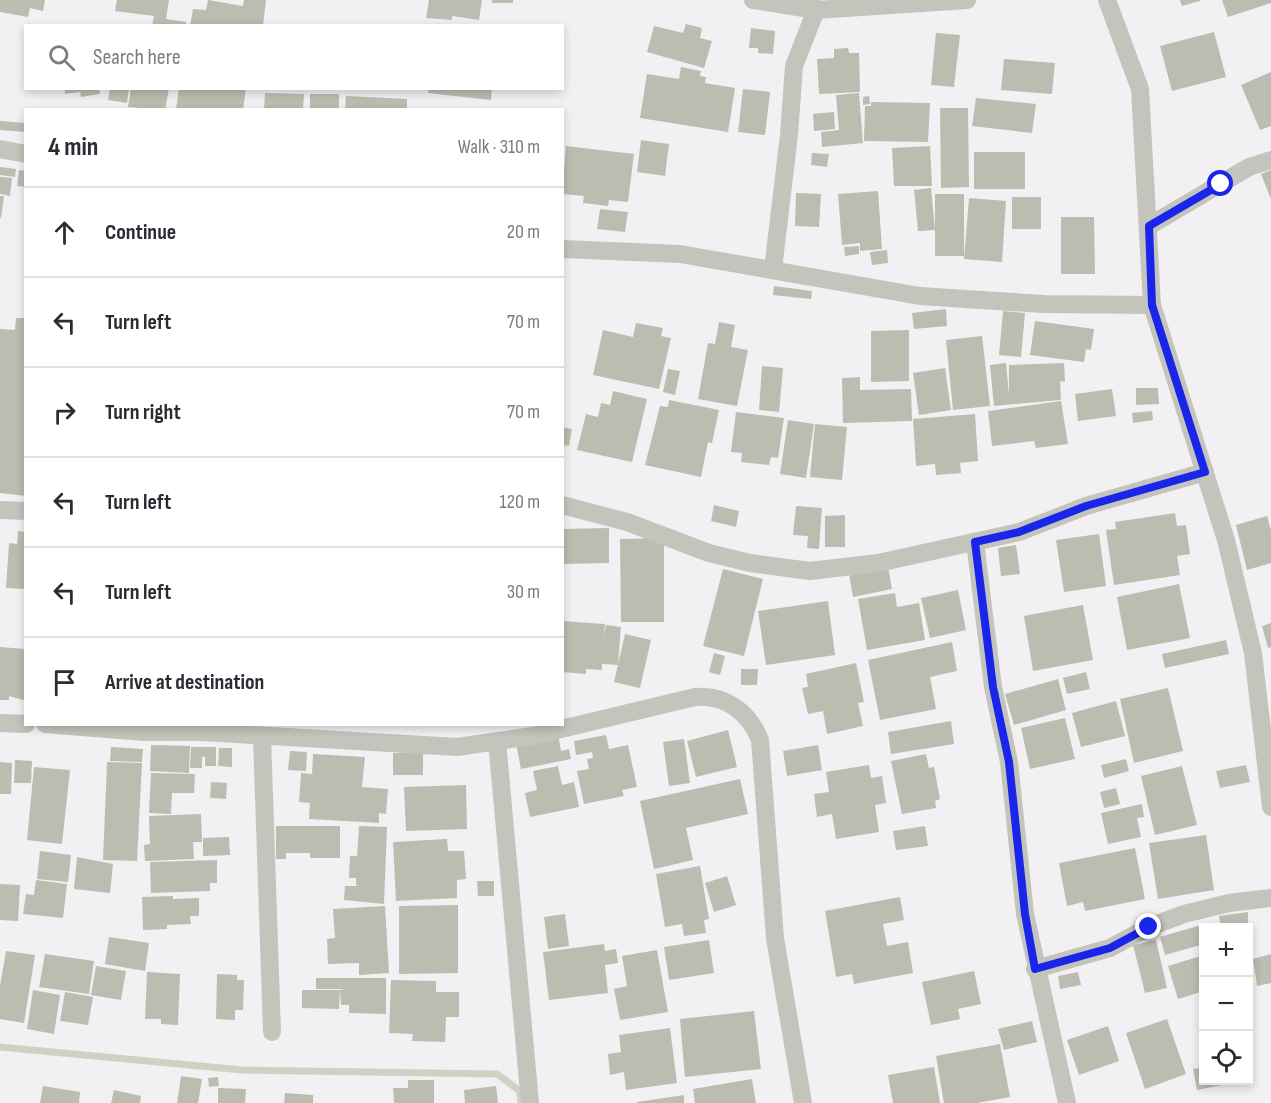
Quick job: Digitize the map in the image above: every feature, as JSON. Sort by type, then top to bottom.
[{"type":"street","points":[[753,0],[812,5],[967,0]]},
{"type":"street","points":[[1107,0],[1140,88],[1152,305],[1226,540],[1253,653],[1271,807]]},
{"type":"street","points":[[773,269],[789,135],[794,66],[812,5]]},
{"type":"street","points":[[0,148],[24,154]]},
{"type":"street","points":[[1149,226],[1249,167],[1271,160]]},
{"type":"street","points":[[564,249],[680,254],[920,296],[1042,304],[1152,305]]},
{"type":"street","points":[[564,506],[627,522],[709,553],[750,563],[810,571],[878,563],[1019,532],[1086,506],[1205,472]]},
{"type":"street","points":[[0,510],[24,511]]},
{"type":"street","points":[[975,542],[993,687],[1009,762],[1025,914],[1035,969],[1067,1103]]},
{"type":"street","points":[[94,726],[457,747],[612,718],[695,697],[717,698],[746,714],[753,723],[760,740],[775,938],[803,1103]]},
{"type":"street","points":[[0,723],[24,724]]},
{"type":"street","points":[[262,737],[272,1032]]},
{"type":"street","points":[[497,741],[530,1103]]},
{"type":"street","points":[[1035,969],[1110,948],[1149,927],[1184,914],[1229,903],[1271,898]]},
{"type":"building","points":[[0,0],[45,0],[43,11],[30,8],[28,17],[0,12]]},
{"type":"building","points":[[117,0],[169,0],[166,19],[186,22],[186,24],[152,24],[154,16],[115,11]]},
{"type":"building","points":[[208,0],[243,6],[244,0],[266,0],[263,24],[190,24],[193,9],[206,10]]},
{"type":"building","points":[[429,0],[482,0],[479,20],[452,16],[452,20],[426,18]]},
{"type":"building","points":[[492,0],[513,0],[513,3],[492,3]]},
{"type":"building","points":[[1180,0],[1200,0],[1200,1],[1182,6]]},
{"type":"building","points":[[1222,0],[1271,0],[1271,3],[1228,17]]},
{"type":"building","points":[[686,24],[702,28],[700,38],[712,41],[704,68],[647,52],[654,26],[683,33]]},
{"type":"building","points":[[751,28],[775,31],[773,54],[758,53],[758,48],[749,48]]},
{"type":"building","points":[[1214,32],[1226,77],[1172,91],[1160,46]]},
{"type":"building","points":[[936,33],[960,35],[954,87],[931,85]]},
{"type":"building","points":[[848,48],[849,53],[859,53],[860,92],[819,94],[817,59],[834,58],[834,49]]},
{"type":"building","points":[[1004,59],[1055,63],[1052,94],[1001,90]]},
{"type":"building","points":[[681,67],[701,71],[700,76],[706,77],[705,83],[735,88],[728,132],[640,118],[647,74],[679,79]]},
{"type":"building","points":[[1271,72],[1271,126],[1260,130],[1241,85]]},
{"type":"building","points":[[743,89],[770,92],[765,135],[738,132]]},
{"type":"building","points":[[64,90],[99,90],[100,94],[81,97],[80,92],[65,94]]},
{"type":"building","points":[[110,90],[129,90],[127,103],[108,100]]},
{"type":"building","points":[[131,90],[169,90],[165,108],[128,107]]},
{"type":"building","points":[[179,90],[246,90],[243,108],[176,108]]},
{"type":"building","points":[[429,90],[492,90],[491,100],[428,93]]},
{"type":"building","points":[[265,93],[304,94],[303,108],[264,108]]},
{"type":"building","points":[[859,93],[863,143],[822,147],[821,132],[839,130],[836,95]]},
{"type":"building","points":[[310,94],[339,94],[339,108],[310,108]]},
{"type":"building","points":[[346,96],[407,99],[407,108],[345,108]]},
{"type":"building","points":[[869,96],[870,104],[863,105],[863,97]]},
{"type":"building","points":[[976,98],[1036,104],[1032,133],[972,126]]},
{"type":"building","points":[[871,102],[930,103],[928,142],[864,141],[865,106],[871,106]]},
{"type":"building","points":[[940,108],[968,108],[969,187],[941,188]]},
{"type":"building","points":[[834,112],[835,129],[814,131],[813,114]]},
{"type":"building","points":[[0,121],[24,123],[24,132],[0,130]]},
{"type":"building","points":[[641,140],[669,144],[665,176],[637,172]]},
{"type":"building","points":[[566,146],[634,154],[628,202],[609,200],[608,206],[583,203],[584,196],[564,194]]},
{"type":"building","points":[[930,146],[932,186],[894,186],[892,148]]},
{"type":"building","points":[[974,152],[1025,152],[1025,189],[974,189]]},
{"type":"building","points":[[812,153],[829,154],[827,167],[811,165]]},
{"type":"building","points":[[0,167],[16,169],[15,177],[0,175]]},
{"type":"building","points":[[19,170],[24,171],[24,187],[17,186]]},
{"type":"building","points":[[1271,170],[1271,199],[1261,174]]},
{"type":"building","points":[[0,177],[12,178],[10,196],[0,194]]},
{"type":"building","points":[[931,188],[935,230],[918,231],[914,190]]},
{"type":"building","points":[[878,191],[882,249],[860,251],[860,243],[842,245],[838,194]]},
{"type":"building","points":[[796,193],[821,194],[819,227],[795,226]]},
{"type":"building","points":[[935,194],[964,194],[964,256],[935,256]]},
{"type":"building","points":[[0,196],[4,196],[1,218],[0,218]]},
{"type":"building","points":[[1012,197],[1041,197],[1041,229],[1012,229]]},
{"type":"building","points":[[969,198],[1006,201],[1002,262],[964,259]]},
{"type":"building","points":[[600,209],[628,212],[625,232],[597,229]]},
{"type":"building","points":[[1061,217],[1094,217],[1095,274],[1061,274]]},
{"type":"building","points":[[859,246],[859,254],[845,256],[844,247]]},
{"type":"building","points":[[887,250],[888,263],[872,265],[870,252]]},
{"type":"building","points":[[774,286],[812,291],[811,299],[773,295]]},
{"type":"building","points":[[946,309],[947,326],[914,329],[912,313]]},
{"type":"building","points":[[1003,311],[1025,313],[1021,357],[999,355]]},
{"type":"building","points":[[16,318],[24,318],[24,496],[0,493],[0,329],[15,330]]},
{"type":"building","points":[[1035,321],[1094,329],[1091,350],[1086,349],[1084,362],[1030,355]]},
{"type":"building","points":[[719,322],[735,325],[731,347],[748,350],[737,406],[698,399],[708,343],[715,344]]},
{"type":"building","points":[[636,323],[663,328],[661,336],[671,338],[659,389],[593,375],[603,330],[633,337]]},
{"type":"building","points":[[909,330],[909,381],[871,382],[871,331]]},
{"type":"building","points":[[982,336],[990,406],[953,410],[946,340]]},
{"type":"building","points":[[1006,363],[1009,395],[1009,365],[1064,363],[1065,382],[1060,381],[1061,400],[994,406],[990,365]]},
{"type":"building","points":[[762,366],[783,368],[779,412],[759,410]]},
{"type":"building","points":[[945,368],[951,410],[919,415],[913,373]]},
{"type":"building","points":[[668,369],[680,371],[675,395],[663,392]]},
{"type":"building","points":[[860,377],[860,390],[911,389],[912,421],[843,423],[842,378]]},
{"type":"building","points":[[1136,388],[1158,388],[1159,404],[1136,405]]},
{"type":"building","points":[[1112,389],[1116,416],[1078,421],[1075,394]]},
{"type":"building","points":[[613,391],[647,399],[632,462],[577,450],[586,414],[598,417],[601,403],[610,405]]},
{"type":"building","points":[[669,400],[719,410],[712,443],[708,442],[701,477],[645,465],[660,406],[668,407]]},
{"type":"building","points":[[1061,401],[1068,444],[1036,448],[1034,441],[992,446],[988,411]]},
{"type":"building","points":[[1152,411],[1153,420],[1133,423],[1132,413]]},
{"type":"building","points":[[736,412],[784,418],[778,458],[771,457],[769,465],[741,462],[742,453],[731,452]]},
{"type":"building","points":[[975,414],[978,461],[960,463],[961,473],[936,475],[935,464],[916,466],[913,419]]},
{"type":"building","points":[[788,420],[814,424],[806,478],[780,474]]},
{"type":"building","points":[[815,424],[847,427],[842,480],[810,477]]},
{"type":"building","points":[[564,427],[572,429],[569,446],[564,445]]},
{"type":"building","points":[[714,505],[739,511],[736,527],[711,521]]},
{"type":"building","points":[[796,506],[822,508],[819,549],[807,548],[808,536],[793,535]]},
{"type":"building","points":[[1175,513],[1177,526],[1186,525],[1190,554],[1177,556],[1180,575],[1114,585],[1106,530],[1116,529],[1115,522]]},
{"type":"building","points":[[845,515],[845,547],[825,547],[825,516]]},
{"type":"building","points":[[1267,516],[1271,530],[1271,563],[1247,570],[1236,525]]},
{"type":"building","points":[[609,528],[609,563],[564,564],[564,529]]},
{"type":"building","points":[[18,531],[24,532],[24,589],[6,588],[9,543],[17,544]]},
{"type":"building","points":[[1099,534],[1106,586],[1064,592],[1056,540]]},
{"type":"building","points":[[664,538],[664,622],[621,622],[620,539]]},
{"type":"building","points":[[1016,545],[1020,574],[1001,576],[998,548]]},
{"type":"building","points":[[888,566],[892,589],[853,597],[849,574]]},
{"type":"building","points":[[723,569],[763,579],[744,656],[703,646]]},
{"type":"building","points":[[1179,584],[1190,638],[1127,650],[1117,597]]},
{"type":"building","points":[[958,590],[966,630],[930,638],[921,598]]},
{"type":"building","points":[[895,593],[897,607],[919,603],[925,640],[867,650],[858,599]]},
{"type":"building","points":[[828,601],[835,655],[766,665],[758,611]]},
{"type":"building","points":[[1083,605],[1093,660],[1033,671],[1024,616]]},
{"type":"building","points":[[564,621],[605,624],[604,636],[606,625],[621,627],[618,665],[602,664],[602,670],[586,669],[586,674],[564,672]]},
{"type":"building","points":[[1271,623],[1271,647],[1268,648],[1262,626]]},
{"type":"building","points":[[625,634],[651,640],[640,688],[614,682]]},
{"type":"building","points":[[1226,640],[1229,654],[1165,668],[1162,654]]},
{"type":"building","points":[[952,642],[957,671],[930,677],[936,709],[880,720],[868,660]]},
{"type":"building","points":[[0,647],[24,649],[24,700],[9,696],[9,700],[0,700]]},
{"type":"building","points":[[714,653],[725,656],[720,675],[709,672]]},
{"type":"building","points":[[856,663],[864,702],[858,703],[863,726],[827,734],[823,711],[808,714],[802,688],[808,687],[806,674]]},
{"type":"building","points":[[741,669],[758,669],[757,685],[741,685]]},
{"type":"building","points":[[1086,672],[1090,689],[1067,694],[1063,678]]},
{"type":"building","points":[[1058,679],[1066,710],[1014,725],[1005,694]]},
{"type":"building","points":[[1168,688],[1183,751],[1134,763],[1120,699]]},
{"type":"building","points":[[1116,701],[1125,736],[1081,747],[1072,713]]},
{"type":"building","points":[[1065,718],[1075,759],[1030,769],[1021,728]]},
{"type":"building","points":[[951,721],[954,744],[891,754],[888,732]]},
{"type":"building","points":[[728,730],[737,767],[696,777],[687,741]]},
{"type":"building","points":[[558,734],[561,751],[569,749],[571,759],[521,769],[516,743]]},
{"type":"building","points":[[606,735],[609,749],[628,745],[637,787],[622,790],[624,796],[584,804],[577,771],[589,769],[587,759],[593,758],[592,752],[576,755],[574,741]]},
{"type":"building","points":[[684,739],[690,783],[669,786],[663,742]]},
{"type":"building","points":[[151,745],[190,746],[189,773],[150,771]]},
{"type":"building","points":[[818,745],[822,770],[787,776],[783,751]]},
{"type":"building","points":[[111,747],[143,749],[142,762],[110,761]]},
{"type":"building","points":[[191,747],[216,747],[216,766],[205,766],[205,757],[202,757],[202,768],[190,768]]},
{"type":"building","points":[[219,748],[232,748],[232,767],[218,766]]},
{"type":"building","points":[[290,751],[307,752],[306,771],[288,770]]},
{"type":"building","points":[[393,753],[423,753],[423,775],[393,775]]},
{"type":"building","points":[[313,754],[365,757],[362,787],[388,789],[386,814],[379,813],[379,823],[309,819],[310,803],[299,802],[301,773],[312,774]]},
{"type":"building","points":[[926,754],[929,768],[934,767],[940,799],[935,801],[936,808],[902,814],[891,761]]},
{"type":"building","points":[[1126,759],[1129,771],[1104,778],[1101,765]]},
{"type":"building","points":[[15,760],[32,761],[31,783],[14,783]]},
{"type":"building","points":[[0,762],[12,763],[11,794],[0,794]]},
{"type":"building","points":[[107,762],[142,763],[137,861],[103,860]]},
{"type":"building","points":[[869,765],[871,778],[882,776],[886,803],[875,805],[879,832],[836,839],[832,814],[817,817],[814,794],[829,792],[826,772]]},
{"type":"building","points":[[1246,765],[1250,782],[1220,788],[1216,771]]},
{"type":"building","points":[[558,766],[562,785],[574,782],[579,807],[530,817],[525,793],[537,790],[533,771]]},
{"type":"building","points":[[1182,766],[1197,825],[1155,835],[1141,776]]},
{"type":"building","points":[[34,767],[70,770],[62,844],[27,840]]},
{"type":"building","points":[[151,773],[195,774],[194,793],[172,793],[171,814],[149,813]]},
{"type":"building","points":[[740,779],[748,814],[686,828],[693,860],[654,869],[640,801]]},
{"type":"building","points":[[211,782],[227,783],[226,799],[210,798]]},
{"type":"building","points":[[466,785],[467,829],[406,831],[404,787]]},
{"type":"building","points":[[1116,788],[1120,804],[1104,808],[1100,792]]},
{"type":"building","points":[[1142,804],[1144,817],[1137,818],[1141,837],[1108,844],[1101,813]]},
{"type":"building","points":[[201,814],[202,842],[193,842],[194,859],[145,861],[144,845],[150,844],[149,816]]},
{"type":"building","points":[[276,826],[340,826],[340,858],[310,858],[310,853],[286,853],[286,859],[276,859]]},
{"type":"building","points":[[359,826],[387,827],[384,904],[344,900],[345,886],[359,886],[356,885],[356,878],[349,878],[350,856],[357,856]]},
{"type":"building","points":[[925,826],[928,846],[896,850],[893,831]]},
{"type":"building","points":[[1206,835],[1214,890],[1158,899],[1149,843]]},
{"type":"building","points":[[229,837],[230,855],[203,856],[203,838]]},
{"type":"building","points":[[447,839],[448,851],[464,851],[466,879],[457,880],[457,898],[396,901],[393,842]]},
{"type":"building","points":[[1135,848],[1145,899],[1085,911],[1083,902],[1067,906],[1059,863]]},
{"type":"building","points":[[40,851],[71,855],[68,882],[37,879]]},
{"type":"building","points":[[77,857],[113,864],[110,893],[74,889]]},
{"type":"building","points":[[217,860],[217,883],[210,883],[210,891],[151,893],[150,862]]},
{"type":"building","points":[[700,866],[709,919],[704,920],[706,933],[684,936],[682,924],[665,927],[656,874]]},
{"type":"building","points":[[727,876],[736,905],[714,912],[705,883]]},
{"type":"building","points":[[36,880],[67,884],[63,918],[23,914],[26,894],[34,895]]},
{"type":"building","points":[[477,881],[494,881],[494,896],[478,896]]},
{"type":"building","points":[[0,884],[20,885],[18,921],[0,920]]},
{"type":"building","points":[[173,896],[173,899],[199,898],[199,916],[190,916],[191,924],[167,925],[167,929],[143,930],[142,897]]},
{"type":"building","points":[[900,897],[904,920],[883,924],[887,946],[908,942],[913,973],[854,984],[852,974],[836,977],[825,911]]},
{"type":"building","points":[[458,905],[458,973],[399,974],[399,906]]},
{"type":"building","points":[[385,906],[389,973],[359,975],[359,963],[328,964],[327,939],[335,938],[333,909]]},
{"type":"building","points":[[1248,912],[1248,923],[1220,923],[1219,916]]},
{"type":"building","points":[[565,914],[569,946],[548,949],[544,917]]},
{"type":"building","points":[[1199,926],[1199,945],[1165,955],[1160,937]]},
{"type":"building","points":[[109,937],[149,943],[145,971],[105,964]]},
{"type":"building","points":[[709,940],[714,973],[669,980],[664,947]]},
{"type":"building","points":[[1156,940],[1167,988],[1145,993],[1133,945]]},
{"type":"building","points":[[604,944],[605,951],[616,949],[618,963],[605,965],[608,993],[549,1000],[543,952]]},
{"type":"building","points":[[657,950],[668,1012],[620,1020],[614,989],[627,986],[622,956]]},
{"type":"building","points":[[6,951],[35,955],[24,1023],[0,1019],[0,986]]},
{"type":"building","points":[[45,954],[94,961],[89,994],[39,987]]},
{"type":"building","points":[[1271,954],[1271,983],[1257,986],[1253,959]]},
{"type":"building","points":[[1199,957],[1199,993],[1178,999],[1168,966]]},
{"type":"building","points":[[96,966],[126,971],[121,1000],[91,995]]},
{"type":"building","points":[[974,971],[981,1004],[958,1009],[960,1019],[931,1025],[922,982]]},
{"type":"building","points":[[147,972],[180,974],[178,1025],[161,1024],[161,1019],[145,1019]]},
{"type":"building","points":[[1078,972],[1081,985],[1060,989],[1058,976]]},
{"type":"building","points":[[217,974],[237,975],[237,980],[244,980],[243,1010],[235,1010],[235,1020],[216,1019]]},
{"type":"building","points":[[316,978],[386,978],[386,1014],[349,1013],[349,1005],[341,1005],[340,990],[345,989],[316,989]]},
{"type":"building","points":[[391,980],[436,981],[436,992],[459,992],[459,1017],[446,1017],[445,1042],[412,1041],[413,1034],[389,1033]]},
{"type":"building","points":[[33,990],[60,995],[54,1034],[27,1029]]},
{"type":"building","points":[[302,990],[340,990],[339,1009],[302,1008]]},
{"type":"building","points":[[65,992],[93,997],[88,1025],[60,1021]]},
{"type":"building","points":[[754,1011],[761,1069],[685,1077],[680,1019]]},
{"type":"building","points":[[1167,1019],[1186,1074],[1145,1089],[1126,1033]]},
{"type":"building","points":[[1032,1021],[1037,1042],[1004,1050],[998,1029]]},
{"type":"building","points":[[1108,1026],[1119,1061],[1079,1075],[1067,1040]]},
{"type":"building","points":[[670,1028],[677,1083],[626,1090],[624,1072],[610,1075],[608,1054],[621,1052],[619,1035]]},
{"type":"building","points":[[1000,1044],[1010,1097],[977,1103],[944,1103],[936,1056]]},
{"type":"building","points":[[934,1067],[940,1103],[893,1103],[888,1075]]},
{"type":"building","points":[[1199,1068],[1199,1085],[1222,1085],[1197,1090],[1193,1069]]},
{"type":"building","points":[[181,1076],[202,1079],[198,1103],[177,1103]]},
{"type":"building","points":[[218,1077],[219,1086],[209,1087],[208,1078]]},
{"type":"building","points":[[752,1079],[756,1103],[695,1103],[693,1089]]},
{"type":"building","points":[[408,1080],[434,1080],[434,1103],[394,1103],[393,1088],[408,1088]]},
{"type":"building","points":[[43,1086],[80,1092],[79,1103],[40,1103]]},
{"type":"building","points":[[496,1086],[498,1103],[465,1103],[464,1090]]},
{"type":"building","points":[[218,1088],[246,1089],[245,1103],[218,1103]]},
{"type":"building","points":[[114,1090],[141,1096],[140,1103],[111,1103]]},
{"type":"building","points":[[285,1093],[313,1095],[313,1103],[284,1103]]},
{"type":"building","points":[[684,1095],[684,1103],[637,1103],[637,1102]]},
{"type":"waterway","points":[[0,1047],[242,1070],[497,1074],[520,1091],[521,1103]]},
{"type":"route","points":[[1149,927],[1110,948],[1035,969],[1025,914],[1019,838],[1009,762],[993,687],[975,542],[1019,532],[1086,506],[1205,472],[1152,305],[1149,226],[1221,184]]}]
